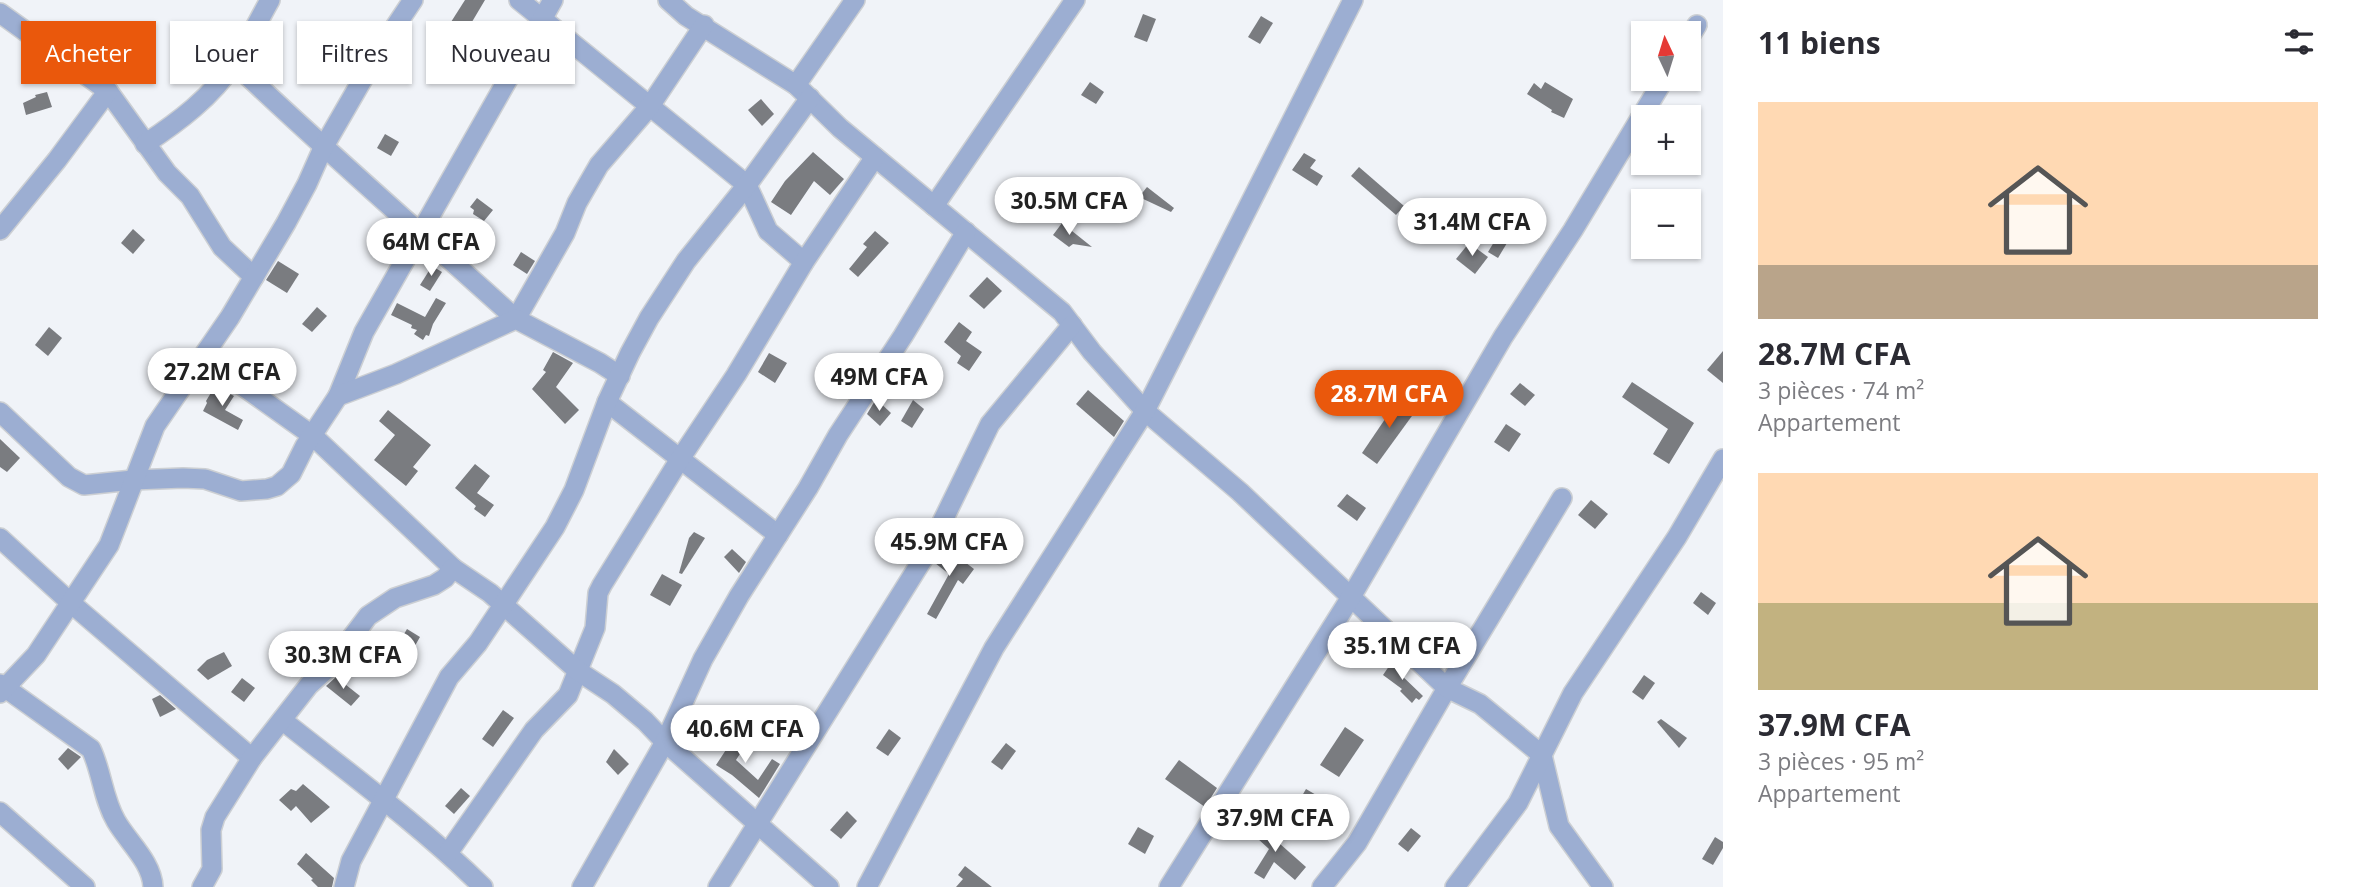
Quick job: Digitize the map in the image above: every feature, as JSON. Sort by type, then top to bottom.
[{"type":"street","points":[[258,21],[270,0]]},
{"type":"street","points":[[153,887],[148,867],[115,819],[97,761],[90,749],[1,688],[23,671],[36,655],[109,545],[155,426],[254,277],[307,184],[323,148],[379,51],[413,0]]},
{"type":"street","points":[[519,0],[747,185],[768,230],[804,262]]},
{"type":"street","points":[[0,412],[76,483],[95,485],[133,480],[205,479],[241,491],[277,486],[291,474],[305,446],[338,396],[364,332],[553,0]]},
{"type":"street","points":[[669,0],[686,16],[704,25],[803,91],[840,128],[1062,312],[1092,352],[1145,411],[1240,492],[1447,688],[1480,705],[1542,755],[1559,826],[1603,887]]},
{"type":"street","points":[[344,887],[351,862],[449,677],[478,643],[555,527],[574,490],[607,402],[649,318],[687,261],[747,185],[855,0]]},
{"type":"street","points":[[934,206],[1075,0]]},
{"type":"street","points":[[867,887],[994,648],[1145,411],[1353,0]]},
{"type":"street","points":[[0,13],[108,92],[167,173],[190,196],[222,247],[254,277]]},
{"type":"street","points":[[338,396],[396,374],[516,320],[565,233],[577,203],[599,165],[650,106],[704,25]]},
{"type":"street","points":[[145,144],[188,113],[217,84]]},
{"type":"street","points":[[256,84],[323,148],[516,320],[620,376]]},
{"type":"street","points":[[1169,887],[1351,597],[1503,337],[1573,230],[1657,91]]},
{"type":"street","points":[[0,230],[58,160],[108,92]]},
{"type":"street","points":[[448,853],[534,730],[568,695],[595,628],[598,593],[804,262],[875,157]]},
{"type":"street","points":[[582,887],[665,742],[703,659],[838,435],[966,232]]},
{"type":"street","points":[[718,887],[928,551],[990,424],[1072,325]]},
{"type":"street","points":[[202,357],[313,436],[453,568],[490,593],[578,671],[613,694],[645,721],[665,742],[830,887]]},
{"type":"street","points":[[607,402],[778,534]]},
{"type":"street","points":[[1455,887],[1518,803],[1573,693],[1677,537],[1723,459]]},
{"type":"street","points":[[1322,887],[1357,843],[1562,498]]},
{"type":"street","points":[[0,538],[72,604],[253,758]]},
{"type":"street","points":[[202,887],[212,869],[212,823],[253,758],[309,685],[331,665],[368,616],[395,598],[434,585],[445,578],[453,568]]},
{"type":"street","points":[[282,720],[448,853],[482,887]]},
{"type":"street","points":[[0,812],[85,887]]},
{"type":"building","points":[[465,0],[485,0],[472,21],[452,21]]},
{"type":"building","points":[[1143,14],[1156,19],[1147,42],[1134,37]]},
{"type":"building","points":[[1261,16],[1273,23],[1260,44],[1248,37]]},
{"type":"building","points":[[1090,82],[1104,92],[1096,104],[1081,95]]},
{"type":"building","points":[[1545,82],[1573,99],[1564,118],[1527,94],[1534,83],[1541,89]]},
{"type":"building","points":[[47,92],[52,107],[26,115],[23,103],[36,97],[35,95]]},
{"type":"building","points":[[761,99],[774,114],[762,126],[748,110]]},
{"type":"building","points":[[385,134],[399,142],[391,156],[377,148]]},
{"type":"building","points":[[813,152],[844,179],[830,195],[814,181],[791,215],[771,202],[785,181]]},
{"type":"building","points":[[1304,153],[1316,160],[1310,168],[1323,176],[1317,186],[1292,170]]},
{"type":"building","points":[[1359,167],[1404,206],[1396,215],[1351,176]]},
{"type":"building","points":[[1147,187],[1174,208],[1171,212],[1139,197]]},
{"type":"building","points":[[477,198],[493,210],[484,221],[473,214],[474,210],[470,207]]},
{"type":"building","points":[[1062,223],[1092,247],[1073,244],[1069,247],[1053,235]]},
{"type":"building","points":[[133,229],[145,240],[133,254],[121,243]]},
{"type":"building","points":[[875,231],[889,243],[858,277],[849,269],[867,247],[863,244]]},
{"type":"building","points":[[1500,232],[1510,238],[1498,258],[1488,252]]},
{"type":"building","points":[[1469,243],[1488,257],[1475,274],[1456,259]]},
{"type":"building","points":[[521,252],[535,261],[527,274],[513,265]]},
{"type":"building","points":[[278,261],[299,274],[287,293],[266,280]]},
{"type":"building","points":[[432,266],[442,272],[430,291],[420,285]]},
{"type":"building","points":[[987,277],[1002,291],[984,309],[969,296]]},
{"type":"building","points":[[436,298],[446,303],[429,336],[426,335],[423,340],[414,334],[417,330],[411,328],[412,325],[391,315],[397,303],[425,317]]},
{"type":"building","points":[[317,307],[327,316],[312,332],[302,324]]},
{"type":"building","points":[[959,322],[972,332],[966,341],[982,352],[969,371],[957,363],[961,356],[944,342]]},
{"type":"building","points":[[49,327],[62,338],[48,356],[35,345]]},
{"type":"building","points":[[1723,351],[1723,383],[1707,370]]},
{"type":"building","points":[[553,352],[573,363],[556,387],[579,410],[565,424],[532,389],[546,372],[543,370]]},
{"type":"building","points":[[769,353],[787,363],[775,383],[758,372]]},
{"type":"building","points":[[1632,382],[1694,423],[1669,464],[1653,454],[1668,429],[1622,397]]},
{"type":"building","points":[[1520,383],[1535,395],[1525,406],[1510,394]]},
{"type":"building","points":[[215,386],[234,396],[225,410],[243,420],[238,430],[203,411]]},
{"type":"building","points":[[1088,390],[1124,421],[1114,437],[1076,404]]},
{"type":"building","points":[[1400,397],[1417,409],[1377,464],[1362,453]]},
{"type":"building","points":[[876,399],[891,413],[880,426],[867,414]]},
{"type":"building","points":[[913,400],[924,409],[912,428],[901,421]]},
{"type":"building","points":[[388,410],[431,445],[413,467],[418,471],[406,486],[374,460],[395,435],[379,421]]},
{"type":"building","points":[[1506,424],[1521,434],[1509,452],[1494,442]]},
{"type":"building","points":[[0,439],[20,458],[7,472],[0,467]]},
{"type":"building","points":[[475,464],[490,476],[477,493],[494,505],[485,517],[455,488]]},
{"type":"building","points":[[1347,494],[1366,508],[1357,521],[1337,506]]},
{"type":"building","points":[[1591,500],[1608,514],[1595,529],[1578,515]]},
{"type":"building","points":[[694,532],[705,538],[682,574],[679,573],[689,538]]},
{"type":"building","points":[[944,546],[974,569],[963,584],[958,580],[936,619],[927,614],[949,574],[935,563]]},
{"type":"building","points":[[732,549],[746,562],[739,573],[724,557]]},
{"type":"building","points":[[662,574],[682,585],[670,606],[650,595]]},
{"type":"building","points":[[1701,592],[1716,603],[1708,615],[1693,603]]},
{"type":"building","points":[[407,629],[420,637],[401,670],[387,657]]},
{"type":"building","points":[[224,652],[232,666],[208,680],[197,670],[207,660]]},
{"type":"building","points":[[1394,659],[1403,665],[1398,672],[1423,696],[1419,700],[1416,698],[1412,703],[1400,691],[1402,689],[1383,675]]},
{"type":"building","points":[[1644,675],[1655,683],[1643,700],[1632,692]]},
{"type":"building","points":[[336,677],[360,696],[351,706],[326,686]]},
{"type":"building","points":[[242,678],[255,688],[244,702],[231,692]]},
{"type":"building","points":[[160,695],[176,709],[160,717],[152,699]]},
{"type":"building","points":[[503,710],[514,718],[493,747],[482,739]]},
{"type":"building","points":[[1661,719],[1687,738],[1679,748],[1657,722]]},
{"type":"building","points":[[741,727],[753,734],[736,760],[758,780],[772,759],[780,764],[759,798],[716,765]]},
{"type":"building","points":[[1345,727],[1364,740],[1339,777],[1320,765]]},
{"type":"building","points":[[889,729],[901,738],[888,756],[876,748]]},
{"type":"building","points":[[1006,743],[1016,751],[1002,770],[991,762]]},
{"type":"building","points":[[68,748],[81,757],[68,770],[58,759]]},
{"type":"building","points":[[614,749],[629,764],[618,775],[606,762]]},
{"type":"building","points":[[1179,760],[1217,788],[1205,807],[1165,779]]},
{"type":"building","points":[[303,784],[330,807],[311,823],[296,806],[291,811],[279,800],[291,789],[296,791]]},
{"type":"building","points":[[461,788],[470,796],[454,814],[445,806]]},
{"type":"building","points":[[1306,789],[1323,799],[1315,811],[1299,801]]},
{"type":"building","points":[[847,811],[857,821],[841,839],[830,830]]},
{"type":"building","points":[[1252,819],[1306,867],[1295,880],[1274,862],[1264,879],[1254,873],[1269,849],[1245,827]]},
{"type":"building","points":[[1138,827],[1154,836],[1145,854],[1128,844]]},
{"type":"building","points":[[1411,828],[1421,836],[1408,852],[1398,844]]},
{"type":"building","points":[[1715,837],[1723,842],[1723,848],[1713,865],[1702,859]]},
{"type":"building","points":[[306,853],[334,878],[332,887],[318,887],[297,864]]},
{"type":"building","points":[[965,866],[992,887],[956,887],[963,879],[958,875]]}]
